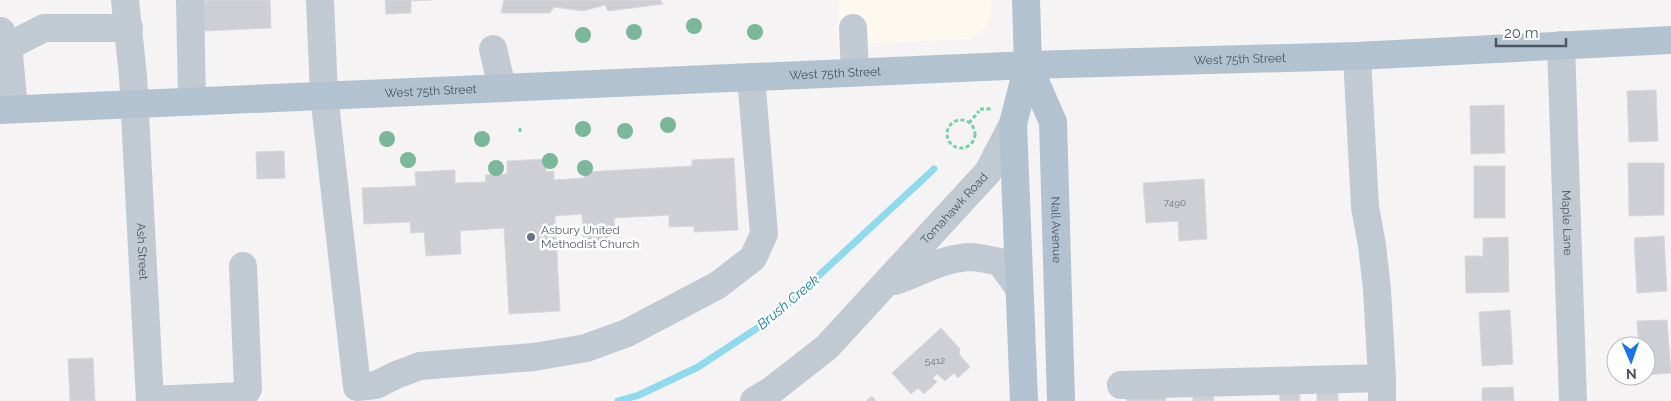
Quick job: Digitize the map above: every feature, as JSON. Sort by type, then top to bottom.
[{"type":"main road","name":"Nall Avenue","points":[[1024,401],[1013,124],[1028,65],[1026,0]]},
{"type":"main road","name":"West 75th Street","points":[[7,109],[1028,65],[1357,56],[1671,40]]},
{"type":"main road","name":"Nall Avenue","points":[[1028,65],[1053,122],[1061,401]]},
{"type":"street","name":"Ash Street","points":[[125,0],[129,28],[134,104],[150,400]]},
{"type":"street","points":[[190,0],[192,101]]},
{"type":"street","points":[[320,0],[324,95],[357,387],[376,385],[420,366],[534,357],[586,348],[627,333],[718,284],[753,258],[764,234],[751,77]]},
{"type":"street","points":[[7,109],[9,54],[3,39],[44,28],[129,28]]},
{"type":"street","points":[[853,28],[855,72]]},
{"type":"street","name":"Maple Lane","points":[[1560,45],[1573,401]]},
{"type":"street","points":[[493,49],[502,87]]},
{"type":"street","points":[[1121,386],[1382,389],[1376,280],[1365,207],[1357,56]]},
{"type":"street","name":"Tomahawk Road","points":[[754,401],[772,390],[826,347],[884,285],[988,172],[1013,124]]},
{"type":"street","name":"Tomahawk Road","points":[[884,285],[908,277],[926,267],[948,260],[971,257],[1000,262],[1020,288]]},
{"type":"street","points":[[150,400],[242,396],[248,389],[243,266]]},
{"type":"path","points":[[969,123],[979,111]]},
{"type":"path","points":[[960,121],[969,123],[975,135],[972,143],[964,148],[955,146],[949,140],[949,128],[960,121]]},
{"type":"path","points":[[520,128],[520,134]]},
{"type":"shaded area","points":[[840,0],[991,0],[991,13],[990,19],[983,30],[970,39],[836,45]]},
{"type":"building","points":[[203,0],[270,0],[271,28],[204,31]]},
{"type":"building","points":[[385,0],[431,0],[411,1],[411,13],[386,14]]},
{"type":"building","points":[[504,0],[660,0],[663,4],[608,11],[605,5],[583,11],[554,7],[550,13],[501,13]]},
{"type":"building","points":[[1656,90],[1658,141],[1629,142],[1627,91]]},
{"type":"building","points":[[1504,105],[1505,153],[1471,154],[1470,106]]},
{"type":"building","points":[[284,151],[285,178],[257,179],[256,152]]},
{"type":"building","name":"Asbury United Methodist Church","points":[[734,158],[738,230],[694,232],[694,226],[669,227],[669,215],[614,218],[615,232],[609,232],[610,242],[583,243],[582,214],[555,216],[560,311],[509,314],[504,228],[460,231],[461,254],[426,256],[424,232],[411,233],[410,222],[364,224],[362,188],[416,186],[415,172],[455,170],[455,183],[486,182],[485,175],[507,174],[507,161],[546,159],[546,172],[554,171],[554,180],[584,178],[584,172],[692,166],[692,160]]},
{"type":"building","points":[[1628,163],[1664,163],[1664,215],[1629,216]]},
{"type":"building","points":[[1474,166],[1505,166],[1505,218],[1474,218]]},
{"type":"building","points":[[1204,179],[1207,239],[1179,241],[1178,221],[1146,223],[1143,183]]},
{"type":"building","points":[[1664,236],[1667,291],[1637,293],[1634,238]]},
{"type":"building","points":[[1508,237],[1509,292],[1466,293],[1465,256],[1483,256],[1483,238]]},
{"type":"building","points":[[1510,310],[1513,364],[1482,366],[1479,312]]},
{"type":"building","points":[[1667,320],[1671,373],[1656,374],[1656,336],[1638,336],[1637,321]]},
{"type":"building","points":[[941,328],[960,349],[959,354],[970,367],[958,378],[954,373],[945,381],[937,374],[933,378],[937,382],[924,394],[918,388],[911,394],[892,373]]},
{"type":"building","points":[[93,358],[95,401],[70,401],[68,359]]},
{"type":"building","points":[[1513,387],[1514,401],[1482,401],[1482,388]]},
{"type":"building","points":[[1338,388],[1338,401],[1317,401],[1317,389]]},
{"type":"building","points":[[1299,389],[1300,401],[1280,401],[1279,391]]},
{"type":"building","points":[[1213,393],[1214,401],[1193,401],[1193,394]]},
{"type":"building","points":[[1166,395],[1166,401],[1127,401],[1126,397]]},
{"type":"building","points":[[872,396],[876,401],[866,401]]},
{"type":"waterway","name":"Brush Creek","points":[[618,401],[639,395],[698,367],[774,317],[934,169]]},
{"type":"place","name":"Asbury United Methodist Church","points":[[531,237]]}]
